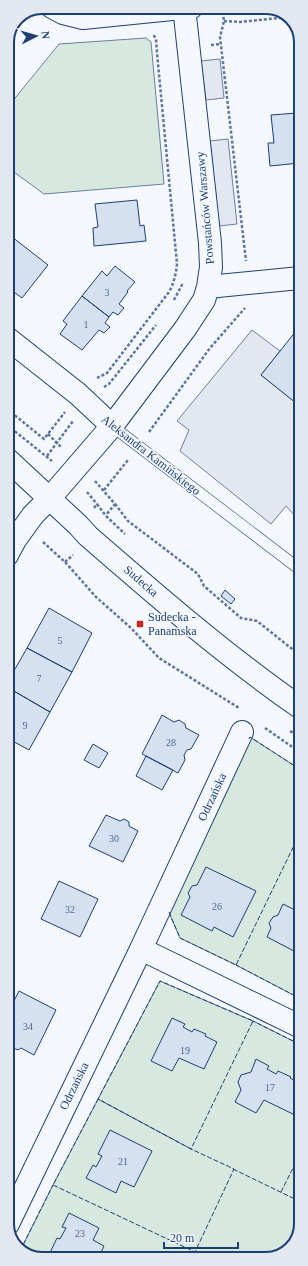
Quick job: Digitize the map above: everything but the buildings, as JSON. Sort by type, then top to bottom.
[{"type":"street","points":[[67,14],[83,18],[128,14]]},
{"type":"street","name":"Powstańców Warszawy","points":[[14,539],[33,515],[49,499],[112,426],[185,329],[204,300],[208,287],[211,267],[210,243],[187,14]]},
{"type":"street","points":[[208,287],[294,279]]},
{"type":"street","name":"Aleksandra Kamińskiego","points":[[14,344],[82,398],[112,426]]},
{"type":"street","name":"Sudecka","points":[[14,466],[88,536],[176,612],[227,654],[294,703]]},
{"type":"street","name":"Odrzańska","points":[[14,1212],[141,949],[251,728]]},
{"type":"street","points":[[141,949],[294,1024]]},
{"type":"lane","name":"Aleksandra Kamińskiego","points":[[112,426],[294,565]]},
{"type":"path","points":[[47,456],[94,380],[107,373],[169,292],[176,274],[177,264],[156,39],[152,30],[150,14]]},
{"type":"path","points":[[224,21],[240,22],[280,18]]},
{"type":"path","points":[[170,306],[186,277]]},
{"type":"path","points":[[14,415],[44,439],[82,398],[108,384],[157,323]]},
{"type":"path","points":[[115,504],[128,520],[198,574],[204,586],[241,618],[256,621],[294,651]]},
{"type":"path","points":[[14,539],[64,562],[96,597],[131,628],[159,658],[240,709]]},
{"type":"path","points":[[251,728],[294,750]]},
{"type":"shaded area","points":[[146,38],[151,42],[164,184],[44,194],[14,172],[14,99],[59,44]]},
{"type":"shaded area","points":[[220,59],[224,98],[206,100],[201,61]]},
{"type":"shaded area","points":[[228,139],[237,224],[219,226],[210,141]]},
{"type":"shaded area","points":[[252,330],[280,351],[261,375],[294,401],[294,515],[286,506],[271,524],[180,451],[189,430],[177,421]]},
{"type":"shaded area","points":[[250,737],[294,765],[294,995],[180,938],[166,906]]},
{"type":"shaded area","points":[[160,981],[253,1021],[294,1042],[294,1224],[293,1233],[290,1238],[277,1250],[266,1252],[40,1252],[31,1250],[23,1244]]},
{"type":"fence","points":[[249,739],[250,737],[294,765]]},
{"type":"fence","points":[[169,912],[180,938],[236,965],[294,845]]},
{"type":"fence","points":[[237,965],[294,995]]},
{"type":"fence","points":[[191,1149],[98,1099],[53,1185],[195,1252],[234,1169],[191,1149],[98,1099],[160,981],[253,1021],[191,1149]]},
{"type":"fence","points":[[252,1023],[253,1021],[294,1042]]},
{"type":"fence","points":[[281,1192],[294,1166]]},
{"type":"fence","points":[[233,1169],[294,1199]]},
{"type":"fence","points":[[23,1244],[53,1185]]},
{"type":"place","name":"Sudecka - Panamska","points":[[140,624]]}]
